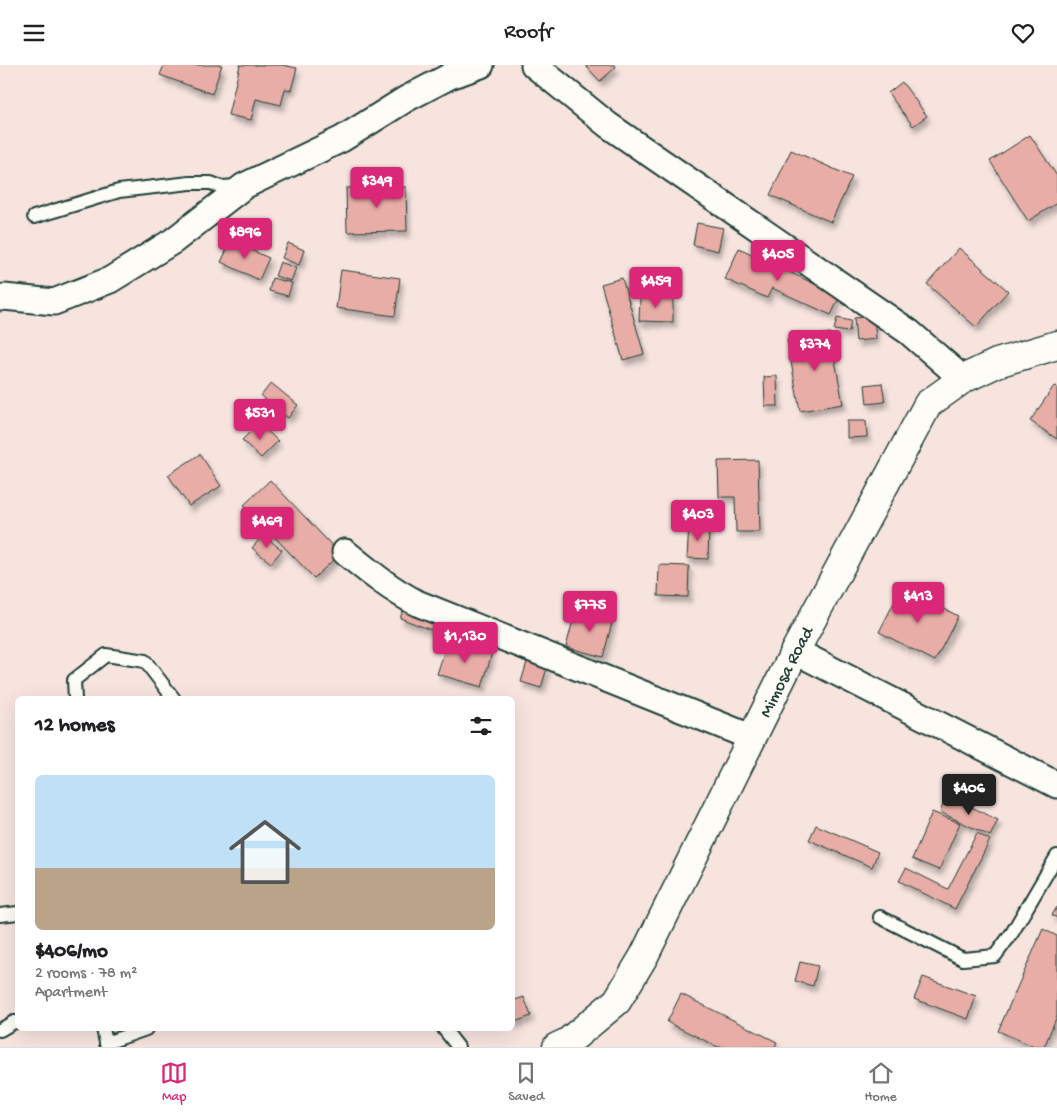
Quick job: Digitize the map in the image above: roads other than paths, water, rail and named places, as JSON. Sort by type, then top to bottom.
[{"type":"street","points":[[0,298],[54,302],[110,279],[173,241],[244,186],[342,139],[406,99],[450,76],[481,65]]},
{"type":"street","points":[[534,65],[608,125],[909,332],[963,379]]},
{"type":"street","name":"Mimosa Road","points":[[558,1047],[568,1042],[617,1001],[644,956],[795,651],[928,404],[963,379],[997,363],[1057,345]]},
{"type":"street","points":[[345,552],[379,581],[395,592],[417,603],[753,738]]},
{"type":"street","points":[[795,651],[1057,785]]},
{"type":"lane","points":[[34,217],[119,191],[190,183],[211,183],[221,187],[244,186]]},
{"type":"lane","points":[[75,696],[74,680],[106,655],[145,661],[172,696]]},
{"type":"lane","points":[[880,917],[963,959],[995,957],[1012,933],[1057,855]]},
{"type":"lane","points":[[0,915],[15,913]]},
{"type":"lane","points":[[0,1030],[15,1022]]},
{"type":"lane","points":[[103,1031],[106,1045],[141,1031]]},
{"type":"lane","points":[[446,1031],[458,1047]]}]
